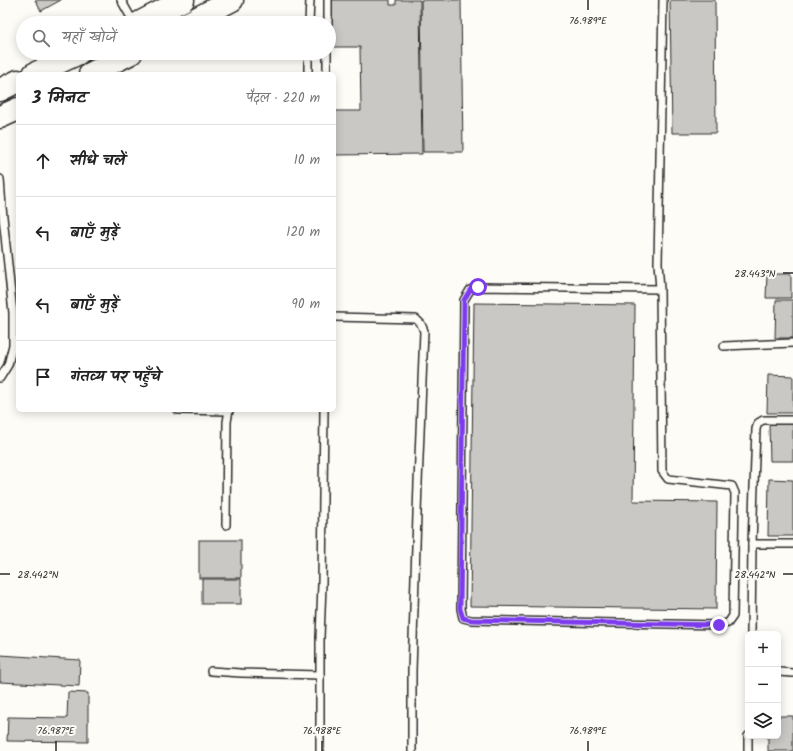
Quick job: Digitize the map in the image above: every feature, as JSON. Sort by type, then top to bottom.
[{"type":"highway","points":[[152,16],[183,0]]},
{"type":"highway","points":[[201,16],[232,0]]},
{"type":"highway","points":[[38,72],[64,60]]},
{"type":"highway","points":[[93,72],[114,60]]},
{"type":"highway","points":[[0,90],[16,82]]},
{"type":"highway","points":[[0,117],[16,110]]},
{"type":"lane","points":[[120,0],[130,16]]},
{"type":"lane","points":[[309,16],[310,0]]},
{"type":"lane","points":[[328,0],[328,16]]},
{"type":"lane","points":[[660,289],[478,287],[470,290],[464,300],[460,609],[463,618],[471,620],[719,625],[728,623],[733,616],[735,493],[732,486],[668,479],[662,471],[660,289],[658,263],[662,0]]},
{"type":"lane","points":[[308,60],[308,72]]},
{"type":"lane","points":[[327,60],[327,72]]},
{"type":"lane","points":[[0,179],[14,313],[13,345],[8,365],[0,378]]},
{"type":"lane","points":[[336,317],[416,319],[421,324],[424,331],[412,671],[412,751]]},
{"type":"lane","points":[[724,346],[793,343]]},
{"type":"lane","points":[[226,525],[227,422],[229,412]]},
{"type":"lane","points":[[320,751],[319,694],[324,412]]},
{"type":"lane","points":[[751,631],[756,429],[758,423],[763,420],[793,420]]},
{"type":"lane","points":[[752,544],[793,544]]},
{"type":"lane","points":[[211,671],[320,675]]},
{"type":"lane","points":[[781,672],[793,673]]},
{"type":"lane","points":[[748,739],[748,751]]},
{"type":"building","points":[[35,0],[61,0],[41,11]]},
{"type":"building","points":[[330,0],[390,0],[390,5],[396,5],[396,0],[420,0],[422,154],[336,155],[336,111],[361,111],[360,47],[336,47],[336,16],[330,16]]},
{"type":"building","points":[[421,0],[461,0],[463,152],[423,152]]},
{"type":"building","points":[[670,0],[715,0],[716,133],[672,133]]},
{"type":"building","points":[[767,274],[791,274],[791,298],[766,298]]},
{"type":"building","points":[[776,300],[793,300],[793,338],[775,338]]},
{"type":"building","points":[[474,303],[635,305],[633,501],[717,502],[716,609],[470,606]]},
{"type":"building","points":[[768,375],[793,376],[793,413],[767,413]]},
{"type":"building","points":[[769,424],[793,424],[793,461],[770,461]]},
{"type":"building","points":[[769,479],[793,480],[793,536],[768,536]]},
{"type":"building","points":[[199,540],[241,540],[241,578],[199,578]]},
{"type":"building","points":[[202,579],[241,579],[241,604],[202,604]]},
{"type":"building","points":[[0,655],[80,660],[79,686],[0,682]]},
{"type":"building","points":[[68,692],[88,693],[88,742],[7,741],[8,717],[67,718]]},
{"type":"building","points":[[781,716],[793,716],[793,751],[768,751],[768,739],[781,739]]},
{"type":"route","points":[[478,287],[470,290],[464,300],[460,609],[463,618],[471,620],[719,625]]}]
